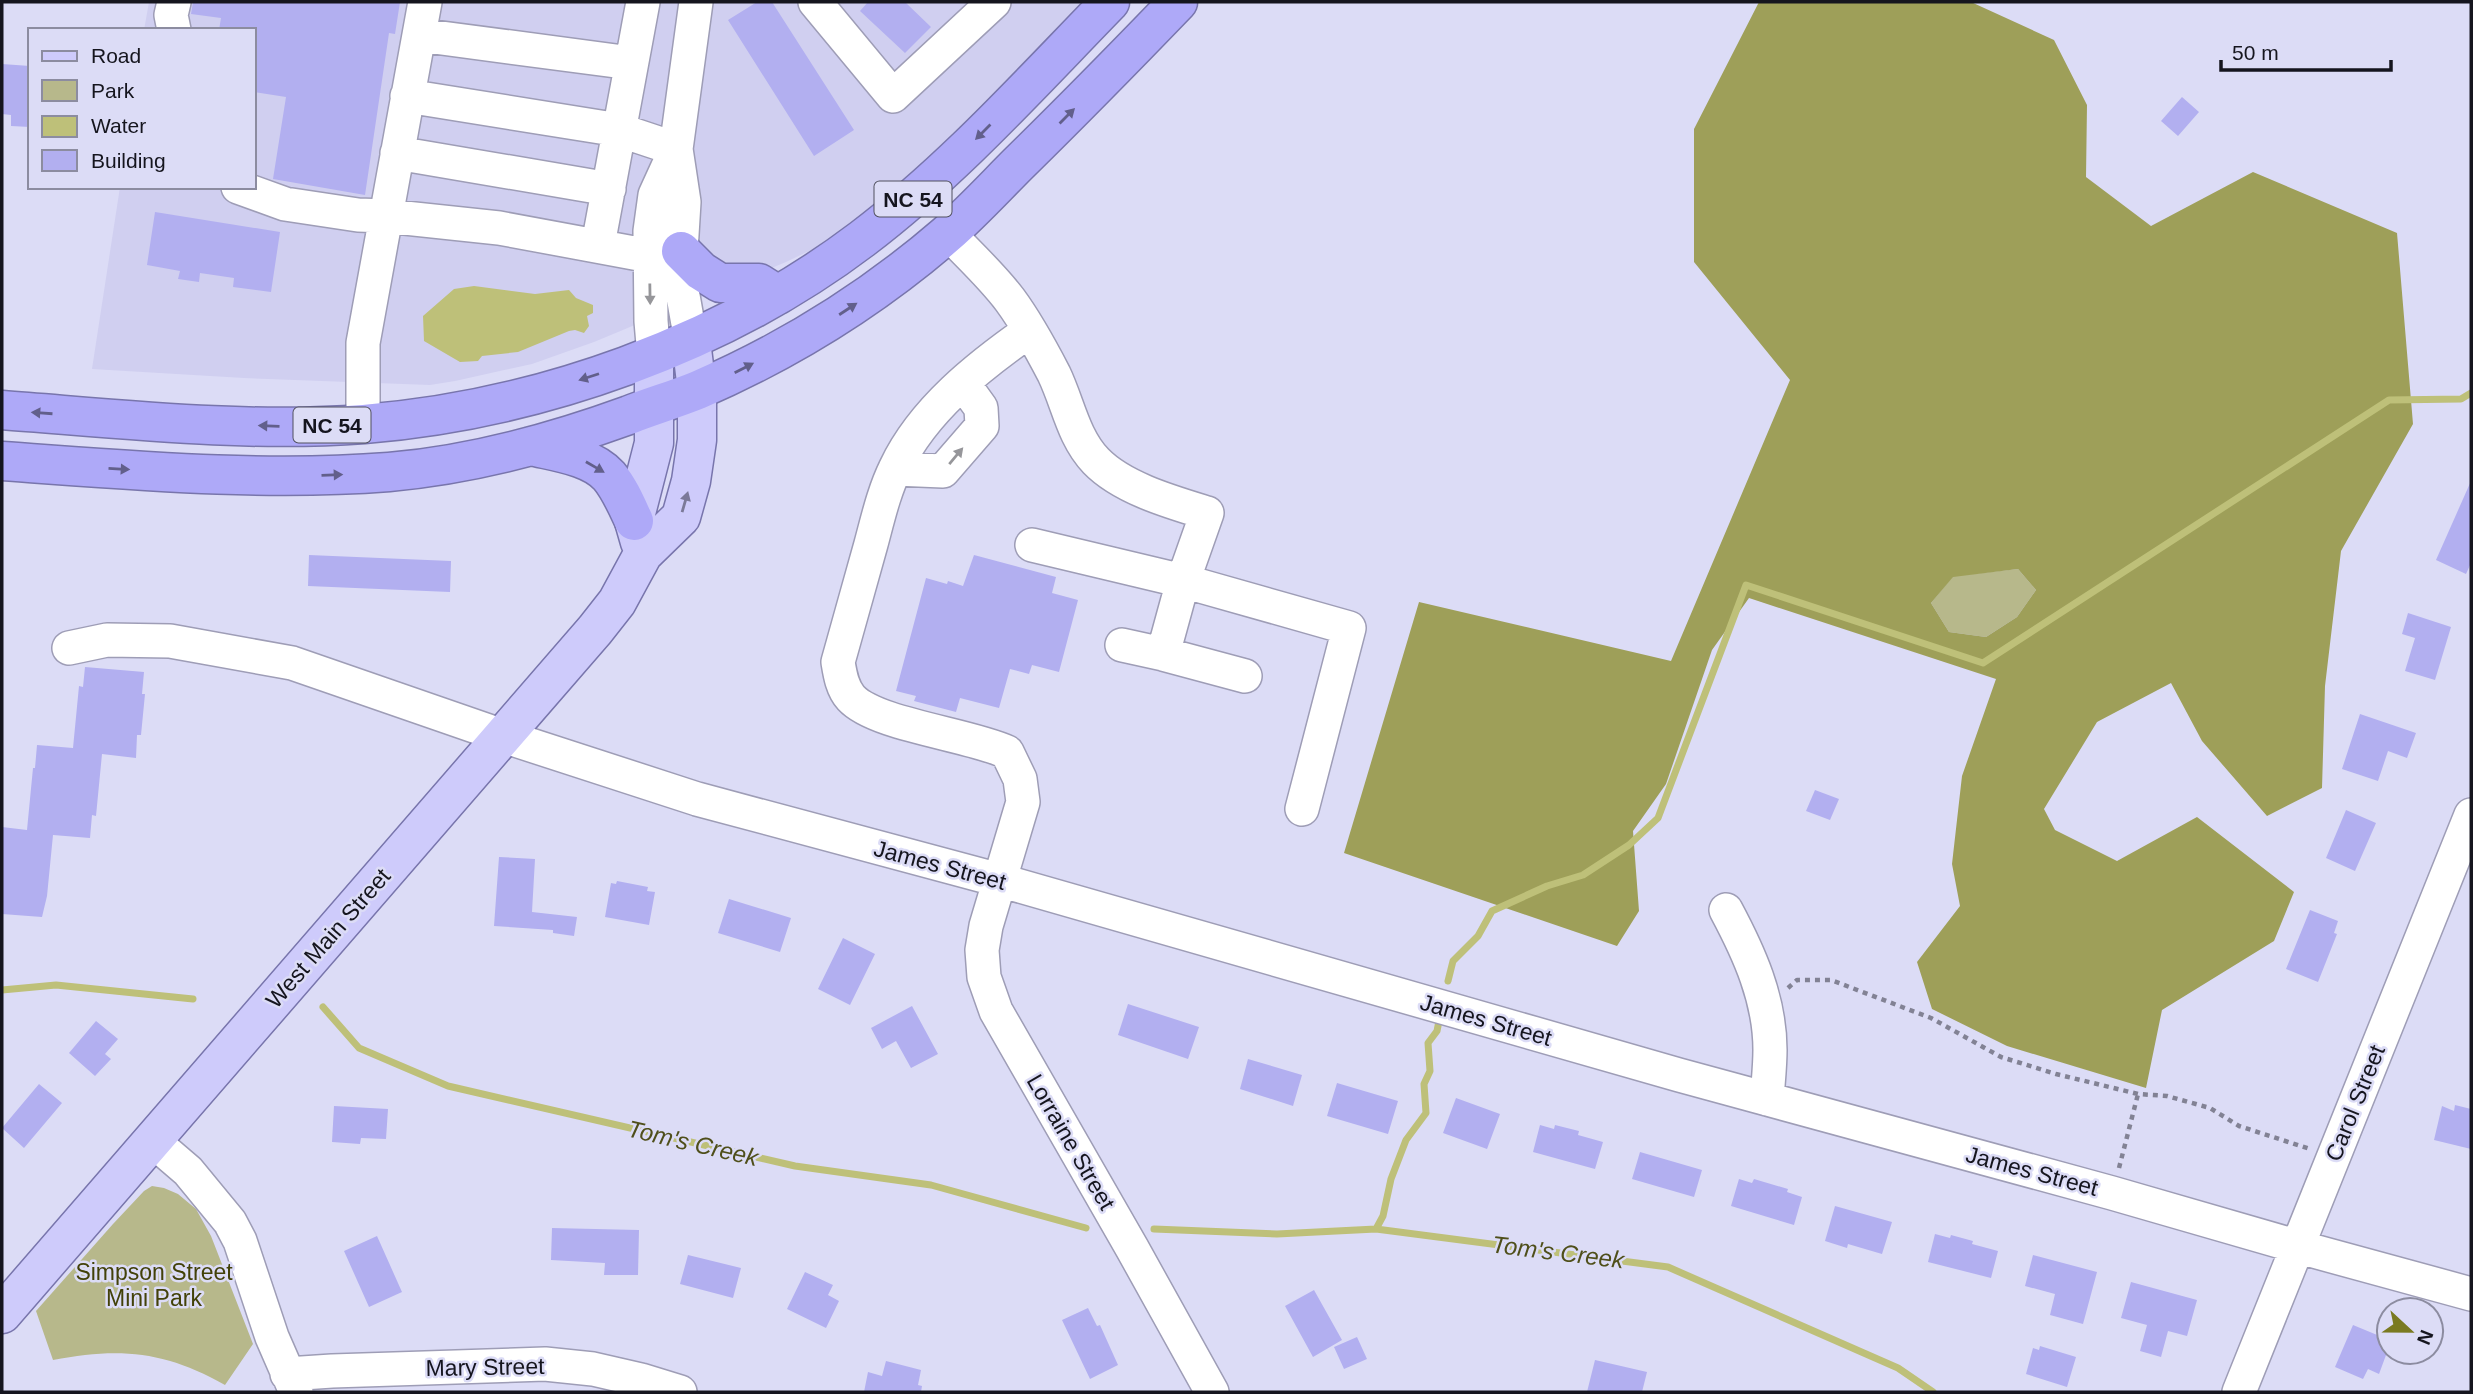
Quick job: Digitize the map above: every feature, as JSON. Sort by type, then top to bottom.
[{"type":"highway","name":"NC 54","points":[[2,410],[277,426],[363,424],[439,415],[528,397],[654,356],[691,341],[778,295],[840,255],[912,200],[971,145],[1110,2]]},
{"type":"highway","name":"NC 54","points":[[2,461],[240,475],[316,476],[393,471],[486,457],[531,446],[595,427],[697,390],[753,363],[848,309],[948,233],[1095,89],[1178,2]]},
{"type":"highway","points":[[666,253],[720,283],[759,283],[778,295]]},
{"type":"highway","points":[[531,446],[569,455],[600,468],[617,487],[639,538]]},
{"type":"main road","name":"West Main Street","points":[[639,538],[681,517],[691,481],[697,440],[697,390],[691,341]]},
{"type":"main road","name":"West Main Street","points":[[4,1306],[153,1141],[617,602],[639,538],[654,443],[654,356]]},
{"type":"street","points":[[174,2],[171,15],[174,28]]},
{"type":"street","points":[[363,424],[363,343],[425,2]]},
{"type":"street","points":[[654,356],[651,321],[666,253],[684,202],[676,149],[696,2]]},
{"type":"street","points":[[815,2],[893,96],[994,2]]},
{"type":"street","points":[[598,245],[632,63],[633,4]]},
{"type":"street","points":[[419,35],[632,63]]},
{"type":"street","points":[[407,96],[619,130],[676,149]]},
{"type":"street","points":[[397,153],[608,189]]},
{"type":"street","points":[[244,189],[285,204],[358,215],[499,228],[598,245],[666,253]]},
{"type":"street","points":[[948,233],[1010,300],[1055,377],[1071,421],[1095,460],[1114,476],[1154,495],[1207,513],[1183,581],[1163,654]]},
{"type":"street","points":[[666,253],[682,290],[691,341]]},
{"type":"street","points":[[963,383],[981,408],[982,426],[943,471],[895,469],[915,436],[963,383],[989,359],[1029,331]]},
{"type":"street","name":"Lorraine Street","points":[[895,469],[882,505],[838,662],[841,679],[850,698],[875,715],[988,743],[1007,752],[1020,779],[1023,802],[999,880],[982,950],[984,977],[996,1011],[1212,1392]]},
{"type":"street","points":[[1032,545],[1183,581],[1349,628],[1301,809]]},
{"type":"street","name":"James Street","points":[[69,648],[107,639],[170,641],[292,663],[697,799],[999,880],[1767,1099],[2471,1294]]},
{"type":"street","points":[[1122,645],[1245,677]]},
{"type":"street","name":"Carol Street","points":[[2239,1392],[2471,814]]},
{"type":"street","points":[[1726,910],[1745,945],[1767,1008],[1770,1050],[1767,1099]]},
{"type":"street","points":[[153,1141],[188,1171],[214,1199],[230,1222],[240,1241],[272,1337],[291,1383]]},
{"type":"street","name":"Mary Street","points":[[291,1383],[345,1370],[545,1364],[593,1369],[680,1392]]},
{"type":"path","points":[[1767,1008],[1797,980],[1831,980],[1931,1018],[2001,1056],[2056,1074],[2138,1094],[2167,1096],[2210,1108],[2239,1126],[2333,1157]]},
{"type":"path","points":[[2112,1193],[2138,1094]]},
{"type":"shaded area","points":[[149,2],[1084,2],[921,165],[832,240],[786,262],[594,342],[532,364],[430,385],[92,369],[120,189],[256,189],[256,28],[144,28]]},
{"type":"shaded area","points":[[1759,2],[1971,2],[2054,40],[2087,105],[2086,177],[2151,226],[2253,172],[2397,233],[2413,424],[2341,551],[2325,686],[2322,788],[2267,816],[2202,741],[2171,683],[2097,722],[2044,809],[2055,830],[2117,861],[2197,817],[2294,892],[2274,941],[2162,1010],[2146,1088],[2007,1046],[1932,1009],[1917,962],[1960,906],[1952,864],[1962,776],[1996,679],[1749,598],[1712,650],[1666,784],[1633,831],[1639,911],[1617,946],[1344,853],[1419,602],[1671,661],[1790,380],[1694,262],[1694,129]],"holes":[[[2018,569],[2036,590],[2017,617],[1986,637],[1949,632],[1931,603],[1953,577]]]},
{"type":"green space","points":[[2018,569],[2036,590],[2017,617],[1986,637],[1949,632],[1931,603],[1953,576]]},
{"type":"green space","name":"Simpson Street Mini Park","points":[[152,1186],[178,1194],[196,1209],[211,1236],[253,1344],[225,1385],[183,1365],[142,1355],[99,1354],[53,1360],[36,1311],[113,1224]]},
{"type":"water","points":[[474,286],[535,294],[569,290],[576,298],[593,305],[593,313],[587,316],[589,326],[584,333],[569,331],[518,352],[482,356],[478,361],[460,362],[424,341],[423,316],[454,289]]},
{"type":"building","points":[[193,2],[400,2],[395,34],[389,33],[365,195],[273,179],[286,97],[256,92],[256,28],[219,28],[221,18],[191,14]]},
{"type":"building","points":[[757,2],[772,2],[854,130],[814,156],[728,20]]},
{"type":"building","points":[[868,2],[905,2],[931,27],[905,53],[860,11]]},
{"type":"building","points":[[2,64],[28,66],[28,127],[11,126],[11,115],[2,114]]},
{"type":"building","points":[[2182,97],[2199,112],[2178,136],[2161,121]]},
{"type":"building","points":[[155,212],[280,232],[271,292],[233,287],[234,278],[200,273],[199,282],[178,279],[180,271],[147,265]]},
{"type":"building","points":[[2471,481],[2471,563],[2466,574],[2436,560]]},
{"type":"building","points":[[309,555],[451,561],[450,592],[308,586]]},
{"type":"building","points":[[974,555],[1056,577],[1052,593],[1078,600],[1059,672],[1032,665],[1029,674],[1010,669],[999,708],[960,698],[956,712],[914,701],[916,696],[896,691],[926,578],[963,586]]},
{"type":"building","points":[[2408,613],[2451,627],[2435,680],[2405,671],[2415,638],[2402,634]]},
{"type":"building","points":[[85,667],[144,672],[142,694],[145,694],[141,735],[137,735],[136,758],[102,754],[96,816],[92,815],[90,838],[53,835],[47,896],[42,917],[2,914],[2,827],[27,830],[37,745],[73,748],[79,686],[83,687]]},
{"type":"building","points":[[2360,714],[2416,733],[2407,758],[2388,751],[2378,781],[2342,769]]},
{"type":"building","points":[[1815,790],[1839,799],[1830,820],[1806,811]]},
{"type":"building","points":[[2346,810],[2376,823],[2355,871],[2326,858]]},
{"type":"building","points":[[499,857],[535,859],[532,912],[577,917],[574,936],[553,933],[553,930],[494,926]]},
{"type":"building","points":[[617,881],[648,887],[647,891],[655,892],[649,925],[605,917],[611,883],[616,884]]},
{"type":"building","points":[[729,899],[791,918],[780,952],[718,933]]},
{"type":"building","points":[[2310,910],[2338,921],[2334,933],[2337,934],[2318,982],[2286,969]]},
{"type":"building","points":[[843,938],[875,954],[850,1005],[818,989]]},
{"type":"building","points":[[1128,1004],[1199,1027],[1188,1059],[1118,1035]]},
{"type":"building","points":[[912,1006],[938,1054],[911,1068],[896,1041],[882,1049],[871,1028]]},
{"type":"building","points":[[96,1021],[118,1039],[105,1054],[111,1059],[95,1076],[69,1053]]},
{"type":"building","points":[[1248,1059],[1302,1075],[1293,1106],[1240,1089]]},
{"type":"building","points":[[1337,1083],[1398,1101],[1388,1134],[1327,1116]]},
{"type":"building","points":[[39,1084],[62,1103],[24,1148],[2,1128]]},
{"type":"building","points":[[1456,1098],[1500,1114],[1487,1149],[1443,1133]]},
{"type":"building","points":[[2455,1105],[2471,1109],[2471,1149],[2434,1140],[2442,1106],[2454,1111]]},
{"type":"building","points":[[334,1106],[388,1109],[386,1139],[361,1138],[360,1144],[332,1142]]},
{"type":"building","points":[[1540,1125],[1554,1129],[1555,1125],[1579,1131],[1578,1135],[1603,1142],[1595,1169],[1533,1152]]},
{"type":"building","points":[[1640,1152],[1702,1170],[1694,1197],[1632,1179]]},
{"type":"building","points":[[1739,1179],[1752,1183],[1754,1179],[1788,1189],[1787,1192],[1802,1197],[1794,1225],[1731,1206]]},
{"type":"building","points":[[1835,1206],[1892,1222],[1882,1254],[1848,1244],[1847,1248],[1825,1241]]},
{"type":"building","points":[[552,1228],[639,1230],[638,1275],[604,1275],[605,1263],[551,1260]]},
{"type":"building","points":[[1935,1234],[1950,1238],[1951,1235],[1998,1251],[1991,1278],[1928,1262]]},
{"type":"building","points":[[377,1236],[402,1292],[369,1307],[344,1251]]},
{"type":"building","points":[[688,1255],[741,1268],[733,1298],[680,1284]]},
{"type":"building","points":[[2033,1255],[2097,1272],[2083,1324],[2050,1315],[2055,1294],[2025,1286]]},
{"type":"building","points":[[805,1272],[833,1285],[828,1295],[839,1301],[826,1328],[787,1309]]},
{"type":"building","points":[[2131,1282],[2197,1300],[2187,1336],[2168,1331],[2161,1357],[2140,1351],[2147,1325],[2121,1318]]},
{"type":"building","points":[[1314,1290],[1342,1340],[1313,1357],[1285,1306]]},
{"type":"building","points":[[1088,1308],[1097,1326],[1100,1325],[1118,1365],[1090,1379],[1062,1320]]},
{"type":"building","points":[[2353,1325],[2375,1334],[2375,1366],[2382,1366],[2379,1374],[2368,1369],[2363,1379],[2335,1367]]},
{"type":"building","points":[[1357,1337],[1367,1359],[1344,1369],[1334,1347]]},
{"type":"building","points":[[2040,1346],[2076,1357],[2067,1387],[2026,1374],[2033,1348],[2039,1350]]},
{"type":"building","points":[[1595,1360],[1647,1372],[1642,1392],[1587,1392]]},
{"type":"building","points":[[886,1361],[921,1370],[918,1385],[922,1386],[921,1392],[864,1392],[868,1372],[882,1376]]},
{"type":"waterway","points":[[1448,981],[1453,961],[1478,936],[1492,911],[1547,886],[1583,875],[1629,845],[1658,818],[1746,585],[1983,663],[2389,400],[2461,399],[2471,393]]},
{"type":"waterway","name":"Tom's Creek","points":[[2,990],[56,985],[193,999]]},
{"type":"waterway","name":"Tom's Creek","points":[[323,1007],[359,1048],[448,1086],[795,1166],[931,1185],[1086,1228]]},
{"type":"waterway","points":[[1376,1229],[1383,1216],[1391,1179],[1406,1140],[1426,1113],[1424,1084],[1430,1071],[1428,1043],[1437,1031],[1439,1021]]},
{"type":"waterway","name":"Tom's Creek","points":[[1154,1229],[1277,1234],[1376,1229],[1668,1267],[1898,1368],[1933,1392]]}]
